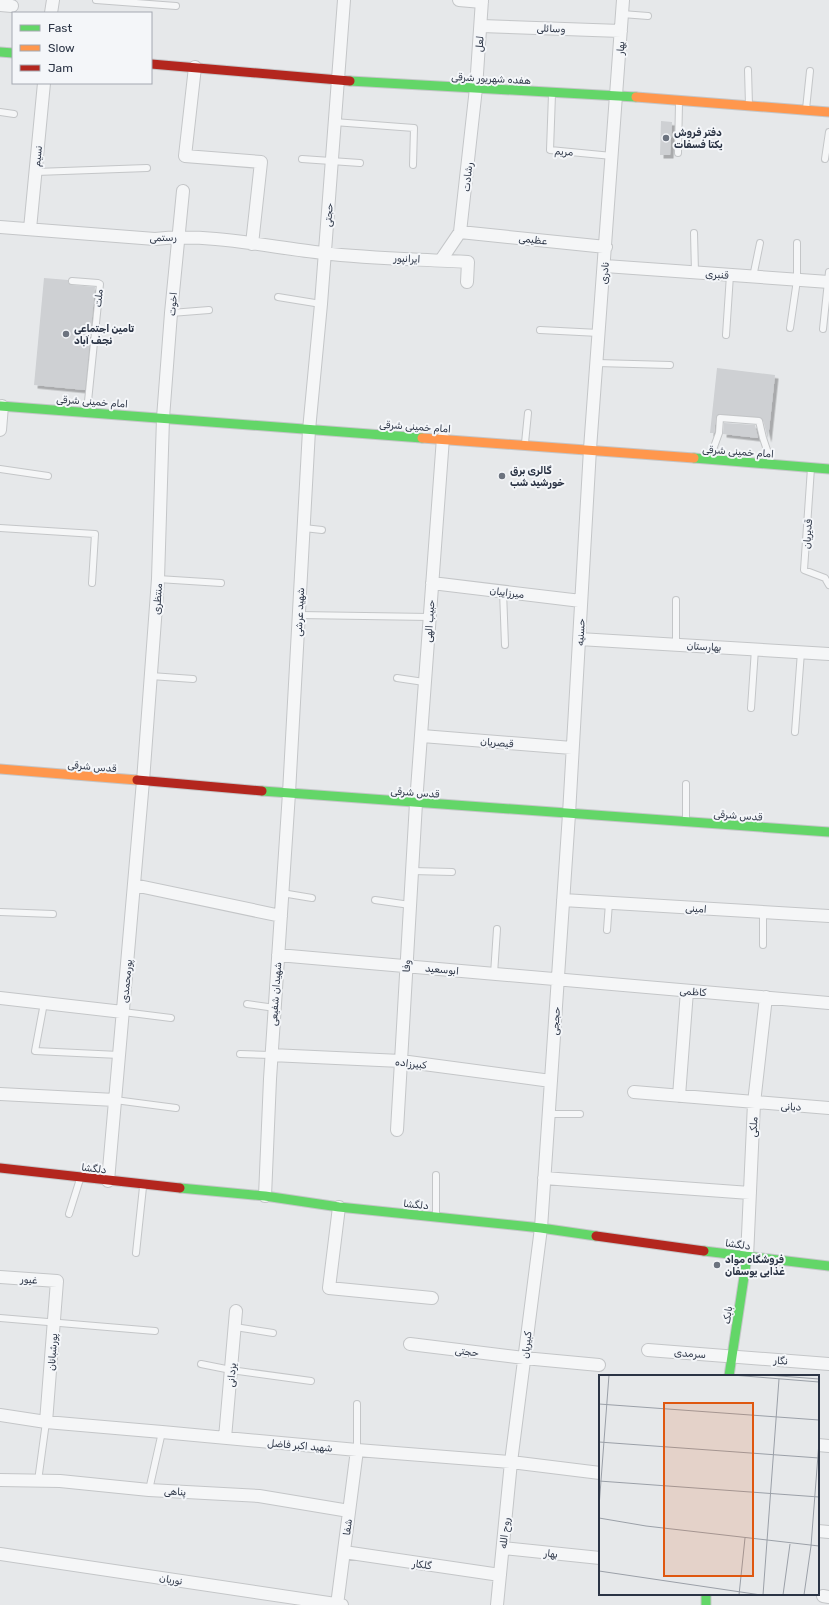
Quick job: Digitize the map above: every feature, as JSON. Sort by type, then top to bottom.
[{"type":"street","points":[[51,12],[53,0]]},
{"type":"street","name":"حجتی","points":[[309,430],[321,304],[344,0]]},
{"type":"street","points":[[459,0],[482,1]]},
{"type":"street","name":"بهار","points":[[616,96],[623,0]]},
{"type":"street","name":"لعل","points":[[476,88],[482,1]]},
{"type":"street","name":"وسائلی","points":[[481,26],[621,31]]},
{"type":"street","points":[[0,52],[12,53]]},
{"type":"street","name":"هفده شهریور شرقی","points":[[152,64],[337,80],[616,96],[829,112]]},
{"type":"street","points":[[195,67],[185,156],[261,162],[252,244]]},
{"type":"street","name":"نسیم","points":[[30,229],[44,84]]},
{"type":"street","name":"رشادت","points":[[441,260],[460,232],[476,88]]},
{"type":"street","name":"نادری","points":[[590,449],[605,266],[616,96]]},
{"type":"street","name":"اخوت","points":[[163,418],[171,313],[183,191]]},
{"type":"street","name":"رستمی","points":[[0,227],[155,239],[178,237],[325,253]]},
{"type":"street","name":"عظیمی","points":[[460,232],[606,247]]},
{"type":"street","name":"ایرانپور","points":[[325,253],[468,262],[467,282]]},
{"type":"street","name":"قنبری","points":[[605,266],[797,280],[828,279]]},
{"type":"street","points":[[0,430],[1,406]]},
{"type":"street","name":"امام خمینی شرقی","points":[[1,406],[87,411],[309,430],[590,449],[829,469]]},
{"type":"street","name":"منتظری","points":[[143,781],[158,579],[163,418]]},
{"type":"street","name":"شهید عرشی","points":[[289,793],[309,430]]},
{"type":"street","name":"حبیب الهی","points":[[416,803],[443,438]]},
{"type":"street","name":"حسنیه","points":[[569,814],[590,449]]},
{"type":"street","name":"میرزاییان","points":[[432,583],[582,601]]},
{"type":"street","name":"بهارستان","points":[[579,639],[829,654]]},
{"type":"street","name":"قیصریان","points":[[422,736],[572,748]]},
{"type":"street","name":"قدس شرقی","points":[[0,769],[416,803],[829,832]]},
{"type":"street","name":"پورمحمدی","points":[[108,1181],[143,781]]},
{"type":"street","name":"شهیدان شفیعی","points":[[265,1196],[271,1055],[289,793]]},
{"type":"street","name":"وفا","points":[[396,1130],[416,803]]},
{"type":"street","name":"حججی","points":[[541,1228],[569,814]]},
{"type":"street","points":[[134,885],[281,916]]},
{"type":"street","name":"امینی","points":[[564,900],[829,916]]},
{"type":"street","name":"ابوسعید","points":[[278,955],[558,980]]},
{"type":"street","name":"کاظمی","points":[[558,980],[829,1003]]},
{"type":"street","points":[[679,1096],[687,991]]},
{"type":"street","name":"ملکی","points":[[747,1257],[754,1103],[766,997]]},
{"type":"street","points":[[0,998],[123,1012]]},
{"type":"street","name":"کبیرزاده","points":[[271,1055],[401,1061],[551,1081]]},
{"type":"street","name":"دیانی","points":[[634,1092],[829,1108]]},
{"type":"street","points":[[0,1094],[115,1100]]},
{"type":"street","name":"دلگشا","points":[[0,1168],[144,1185],[265,1196],[339,1207],[541,1228],[747,1257],[829,1266]]},
{"type":"street","points":[[544,1178],[750,1193]]},
{"type":"street","points":[[339,1207],[329,1288],[432,1298]]},
{"type":"street","name":"کبیریان","points":[[512,1462],[541,1228]]},
{"type":"street","name":"بابک","points":[[729,1375],[747,1257]]},
{"type":"street","name":"غیور","points":[[0,1277],[57,1281]]},
{"type":"street","name":"پورشبانان","points":[[46,1422],[57,1281]]},
{"type":"street","name":"یزدانی","points":[[225,1438],[236,1311]]},
{"type":"street","name":"حجتی","points":[[410,1344],[524,1358],[599,1365]]},
{"type":"street","name":"سرمدی","points":[[648,1350],[732,1356]]},
{"type":"street","name":"نگار","points":[[732,1356],[829,1364]]},
{"type":"street","name":"شهید اکبر فاضل","points":[[0,1415],[46,1422],[357,1450],[512,1462],[599,1473]]},
{"type":"street","points":[[819,1445],[829,1446]]},
{"type":"street","name":"شفا","points":[[339,1605],[357,1450]]},
{"type":"street","name":"روح الله","points":[[497,1605],[512,1462]]},
{"type":"street","name":"پناهی","points":[[0,1480],[60,1481],[149,1490],[259,1496],[349,1511]]},
{"type":"street","points":[[819,1531],[829,1532]]},
{"type":"street","name":"بهار","points":[[503,1548],[599,1558]]},
{"type":"street","name":"گلکار","points":[[344,1552],[500,1575]]},
{"type":"street","name":"نوریان","points":[[0,1554],[339,1605]]},
{"type":"lane","points":[[96,0],[176,6]]},
{"type":"lane","points":[[622,14],[648,16]]},
{"type":"lane","points":[[748,70],[749,106]]},
{"type":"lane","points":[[805,111],[810,71]]},
{"type":"lane","name":"مریم","points":[[552,92],[550,150],[612,156]]},
{"type":"lane","points":[[678,153],[679,101]]},
{"type":"lane","points":[[0,112],[14,114]]},
{"type":"lane","points":[[334,122],[414,128],[413,164]]},
{"type":"lane","points":[[825,159],[829,132]]},
{"type":"lane","points":[[302,159],[360,163]]},
{"type":"lane","points":[[36,172],[146,168]]},
{"type":"lane","points":[[694,233],[695,272]]},
{"type":"lane","points":[[753,276],[760,242]]},
{"type":"lane","points":[[790,328],[797,280],[797,242]]},
{"type":"lane","points":[[726,335],[730,275]]},
{"type":"lane","points":[[823,329],[828,279]]},
{"type":"lane","name":"ملت","points":[[72,281],[100,284],[87,411]]},
{"type":"lane","points":[[278,297],[321,304]]},
{"type":"lane","points":[[171,313],[208,310]]},
{"type":"lane","points":[[540,330],[599,332]]},
{"type":"lane","points":[[597,363],[670,365]]},
{"type":"lane","points":[[525,445],[528,413]]},
{"type":"lane","points":[[710,460],[719,433],[720,418],[759,421],[772,465]]},
{"type":"lane","name":"قدیریان","points":[[812,468],[804,570],[825,578],[829,585]]},
{"type":"lane","points":[[0,470],[48,476]]},
{"type":"lane","points":[[0,528],[95,534],[92,583]]},
{"type":"lane","points":[[304,528],[322,530]]},
{"type":"lane","points":[[158,579],[221,583]]},
{"type":"lane","points":[[503,592],[505,645]]},
{"type":"lane","points":[[676,600],[676,645]]},
{"type":"lane","points":[[299,615],[430,617]]},
{"type":"lane","points":[[751,708],[755,649]]},
{"type":"lane","points":[[795,732],[801,652]]},
{"type":"lane","points":[[151,676],[193,678]]},
{"type":"lane","points":[[396,678],[424,682]]},
{"type":"lane","points":[[686,784],[686,822]]},
{"type":"lane","points":[[412,871],[452,872]]},
{"type":"lane","points":[[282,893],[312,898]]},
{"type":"lane","points":[[375,900],[410,905]]},
{"type":"lane","points":[[607,930],[609,903]]},
{"type":"lane","points":[[0,912],[53,914]]},
{"type":"lane","points":[[763,912],[763,945]]},
{"type":"lane","points":[[494,974],[497,929]]},
{"type":"lane","points":[[44,1002],[35,1052],[119,1055]]},
{"type":"lane","points":[[247,1004],[274,1008]]},
{"type":"lane","points":[[123,1012],[171,1018]]},
{"type":"lane","points":[[240,1054],[271,1055]]},
{"type":"lane","points":[[115,1100],[176,1108]]},
{"type":"lane","points":[[548,1114],[580,1114]]},
{"type":"lane","points":[[436,1175],[436,1217]]},
{"type":"lane","points":[[69,1214],[80,1178]]},
{"type":"lane","points":[[136,1253],[144,1185]]},
{"type":"lane","points":[[0,1318],[155,1331]]},
{"type":"lane","points":[[235,1327],[273,1333]]},
{"type":"lane","points":[[201,1364],[231,1370],[311,1381]]},
{"type":"lane","points":[[357,1404],[357,1450]]},
{"type":"lane","points":[[38,1481],[46,1422]]},
{"type":"lane","points":[[149,1490],[162,1432]]},
{"type":"building","name":"دفتر فروش یکتا فسفات","points":[[661,121],[672,122],[670,155],[660,155]]},
{"type":"building","name":"تامین اجتماعی نجف آباد","points":[[44,278],[68,280],[68,283],[72,285],[95,287],[85,390],[34,385]]},
{"type":"building","points":[[717,368],[775,375],[768,439],[763,420],[759,417],[718,414],[716,417],[714,433],[710,433]]},
{"type":"building","points":[[724,423],[755,425],[758,438],[723,434]]},
{"type":"traffic: fast","points":[[0,52],[12,53]]},
{"type":"traffic: fast","points":[[350,81],[636,97]]},
{"type":"traffic: fast","points":[[0,406],[422,438]]},
{"type":"traffic: fast","points":[[694,458],[829,469]]},
{"type":"traffic: fast","points":[[262,791],[829,832]]},
{"type":"traffic: fast","points":[[180,1188],[265,1196],[339,1207],[541,1228],[596,1236]]},
{"type":"traffic: fast","points":[[704,1251],[829,1266]]},
{"type":"traffic: fast","points":[[729,1375],[747,1257]]},
{"type":"traffic: fast","points":[[706,1595],[706,1605]]},
{"type":"traffic: slow","points":[[636,97],[829,112]]},
{"type":"traffic: slow","points":[[422,438],[694,458]]},
{"type":"traffic: slow","points":[[0,769],[137,780]]},
{"type":"traffic: jam","points":[[152,64],[350,81]]},
{"type":"traffic: jam","points":[[137,780],[262,791]]},
{"type":"traffic: jam","points":[[0,1168],[180,1188]]},
{"type":"traffic: jam","points":[[596,1236],[704,1251]]},
{"type":"place","name":"دفتر فروش یکتا فسفات","points":[[666,138]]},
{"type":"place","name":"تامین اجتماعی نجف آباد","points":[[66,334]]},
{"type":"place","name":"گالری برق خورشید شب","points":[[502,476]]},
{"type":"place","name":"فروشگاه مواد غذایی یوسفان","points":[[717,1265]]}]
